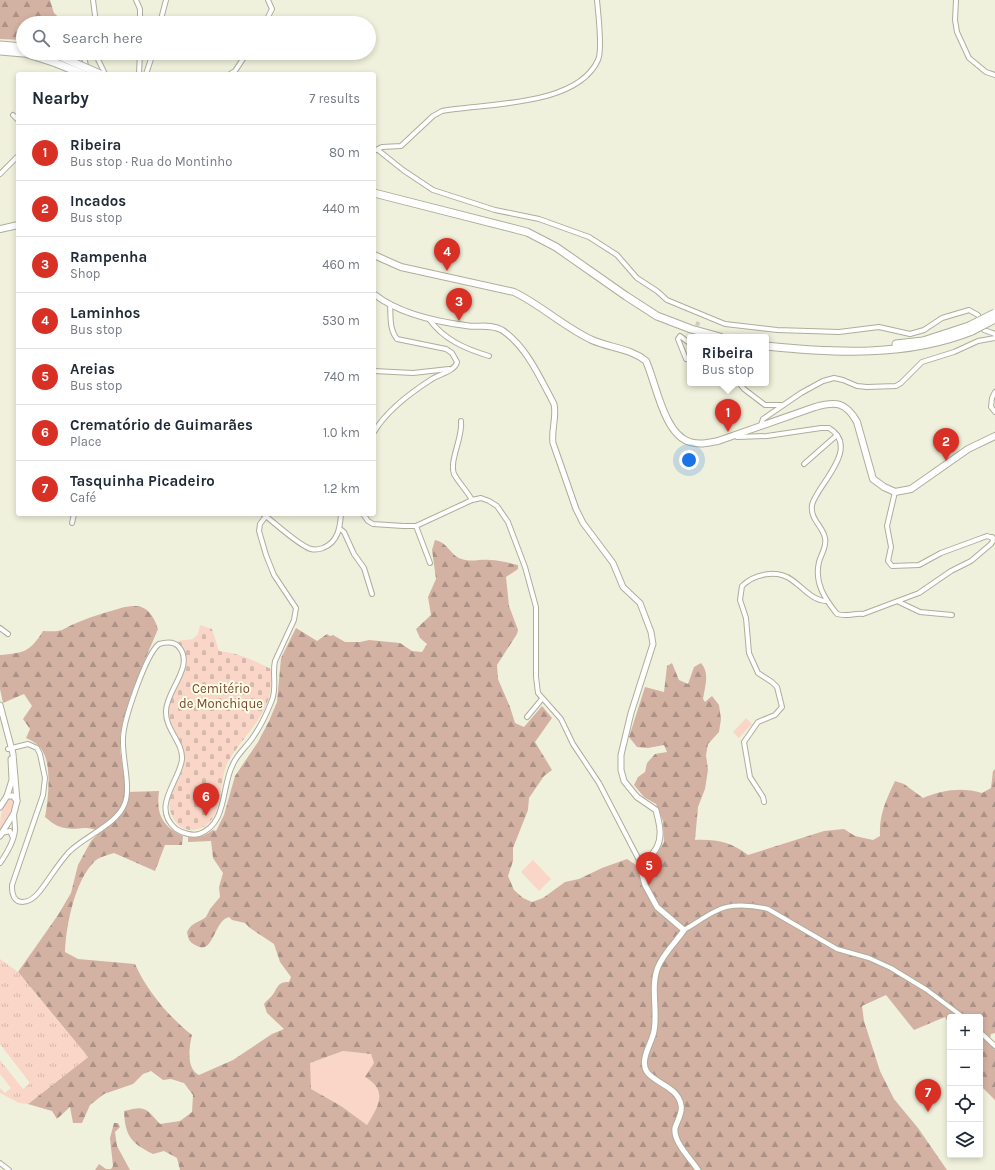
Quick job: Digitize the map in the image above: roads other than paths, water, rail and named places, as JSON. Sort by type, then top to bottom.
[{"type":"highway","points":[[0,45],[16,46]]},
{"type":"highway","points":[[0,51],[16,52]]},
{"type":"highway","points":[[60,60],[80,72]]},
{"type":"highway","points":[[61,60],[94,72]]},
{"type":"highway","points":[[376,194],[527,232],[556,247],[657,316],[709,334]]},
{"type":"highway","points":[[376,195],[492,225],[528,237],[553,250],[622,298],[654,317],[696,334]]},
{"type":"highway","points":[[970,328],[995,313]]},
{"type":"highway","points":[[769,344],[870,348],[923,341],[970,328],[995,319]]},
{"type":"main road","points":[[0,229],[16,225]]},
{"type":"main road","points":[[376,256],[401,267],[514,292],[529,299],[549,315],[593,341],[638,355],[646,361],[671,428],[679,437],[689,442],[702,444],[718,441],[828,403],[840,404],[853,414],[857,422],[873,479],[884,487],[896,492],[911,489],[968,449],[995,436]]},
{"type":"street","points":[[93,0],[95,16]]},
{"type":"street","points":[[136,0],[140,9],[140,16]]},
{"type":"street","points":[[162,16],[166,0]]},
{"type":"street","points":[[268,0],[272,9],[268,16]]},
{"type":"street","points":[[376,151],[401,146],[424,124],[442,111],[544,97],[575,85],[585,79],[599,60],[600,29],[597,0]]},
{"type":"street","points":[[956,0],[955,20],[957,32],[969,58],[986,72],[995,75]]},
{"type":"street","points":[[65,72],[68,60]]},
{"type":"street","points":[[85,60],[88,72]]},
{"type":"street","points":[[98,60],[104,72]]},
{"type":"street","points":[[139,72],[140,60]]},
{"type":"street","points":[[147,72],[151,60]]},
{"type":"street","points":[[233,72],[242,60]]},
{"type":"street","points":[[13,115],[16,118]]},
{"type":"street","points":[[376,151],[433,190],[495,210],[539,219],[588,236],[617,255],[637,278],[657,291],[667,300],[725,324],[742,327],[839,332],[880,327],[910,334],[924,330],[942,318],[969,310],[978,315],[984,330],[995,334]]},
{"type":"street","points":[[0,174],[16,158]]},
{"type":"street","points":[[376,295],[390,305],[453,324],[493,327],[501,330],[528,357],[554,404],[556,412],[552,435],[553,443],[576,509],[583,522],[613,563],[623,587],[640,603],[651,632],[653,644],[631,713],[621,755],[621,770],[624,781],[637,797],[656,810],[661,833],[657,848],[644,863],[641,870],[645,885],[657,907],[684,930]]},
{"type":"street","points":[[376,429],[390,410],[433,379],[453,368],[457,362],[452,353],[446,349],[397,339],[393,334],[391,326],[390,305]]},
{"type":"street","points":[[699,320],[701,315]]},
{"type":"street","points":[[428,317],[442,333],[456,343],[489,356]]},
{"type":"street","points":[[687,341],[680,336],[678,339],[687,358]]},
{"type":"street","points":[[761,425],[763,419],[814,385],[834,378],[868,387],[896,386],[922,362],[954,352],[978,341],[995,338]]},
{"type":"street","points":[[376,371],[413,373],[453,368]]},
{"type":"street","points":[[742,386],[765,404],[783,406]]},
{"type":"street","points":[[995,392],[992,398],[991,407],[995,412]]},
{"type":"street","points":[[461,421],[462,429],[453,466],[454,473],[472,500]]},
{"type":"street","points":[[735,434],[737,436],[767,436],[829,428],[837,435],[840,446],[837,463],[812,505],[815,521],[825,537],[826,545],[819,562],[819,585],[826,601],[837,614],[843,616],[863,614],[899,602],[919,593],[942,576],[971,561],[993,541],[993,538],[987,536],[948,551],[919,565],[892,566],[888,561],[891,547],[887,526],[896,492]]},
{"type":"street","points":[[804,464],[837,435]]},
{"type":"street","points":[[364,516],[373,524],[416,526],[472,500],[481,498],[497,506],[508,522],[521,554],[536,607],[536,685],[542,699],[562,719],[577,750],[599,783],[638,858],[644,863]]},
{"type":"street","points":[[72,523],[74,516]]},
{"type":"street","points":[[10,748],[28,744],[37,748],[40,754],[45,778],[44,795],[12,885],[14,897],[18,901],[26,902],[36,897],[53,871],[70,851],[85,838],[117,816],[123,809],[127,792],[122,738],[126,719],[150,654],[159,644],[172,643],[178,646],[181,651],[184,657],[184,665],[169,696],[166,718],[168,726],[181,751],[182,758],[181,766],[169,791],[166,807],[167,814],[176,829],[184,833],[195,835],[205,832],[212,826],[223,803],[227,781],[233,764],[260,726],[273,699],[273,669],[275,661],[296,615],[293,602],[274,575],[266,555],[259,527],[264,516]]},
{"type":"street","points":[[266,516],[311,549],[316,550],[330,545],[340,529],[341,516]]},
{"type":"street","points":[[416,526],[430,563]]},
{"type":"street","points":[[340,529],[344,532],[354,554],[364,568],[372,594]]},
{"type":"street","points":[[764,802],[763,797],[750,777],[744,742],[758,722],[775,715],[782,707],[777,687],[758,673],[749,653],[747,624],[740,600],[742,586],[756,576],[772,574],[790,579],[810,594],[822,601],[826,601]]},
{"type":"street","points":[[899,602],[920,612],[952,615]]},
{"type":"street","points":[[0,628],[8,634]]},
{"type":"street","points":[[527,717],[542,699]]},
{"type":"street","points":[[0,705],[15,766],[17,801],[14,813],[15,830],[13,838],[0,863]]},
{"type":"street","points":[[0,718],[10,748],[12,780],[0,807]]},
{"type":"street","points":[[4,797],[13,796],[17,801]]},
{"type":"street","points":[[1,834],[14,813]]},
{"type":"street","points":[[1,834],[10,832],[13,838]]},
{"type":"street","points":[[698,1170],[677,1139],[675,1130],[682,1109],[679,1098],[665,1085],[651,1076],[645,1067],[645,1059],[653,1040],[655,1028],[655,977],[658,967],[684,930],[716,910],[726,907],[757,906],[768,909],[837,949],[869,958],[891,968],[927,990],[959,1014]]},
{"type":"street","points":[[983,1035],[995,1046]]},
{"type":"street","points":[[0,1163],[9,1170]]},
{"type":"tunnel","points":[[694,334],[699,320]]},
{"type":"place","name":"Laminhos","points":[[447,271]]},
{"type":"place","name":"Rampenha","points":[[459,321]]},
{"type":"place","name":"Ribeira","points":[[728,432]]},
{"type":"place","name":"Incados","points":[[946,461]]},
{"type":"place","name":"Crematório de Guimarães","points":[[206,816]]},
{"type":"place","name":"Areias","points":[[649,885]]},
{"type":"place","name":"Tasquinha Picadeiro","points":[[928,1112]]},
{"type":"park label","name":"Cemitério de Monchique","points":[[221,696]]}]
